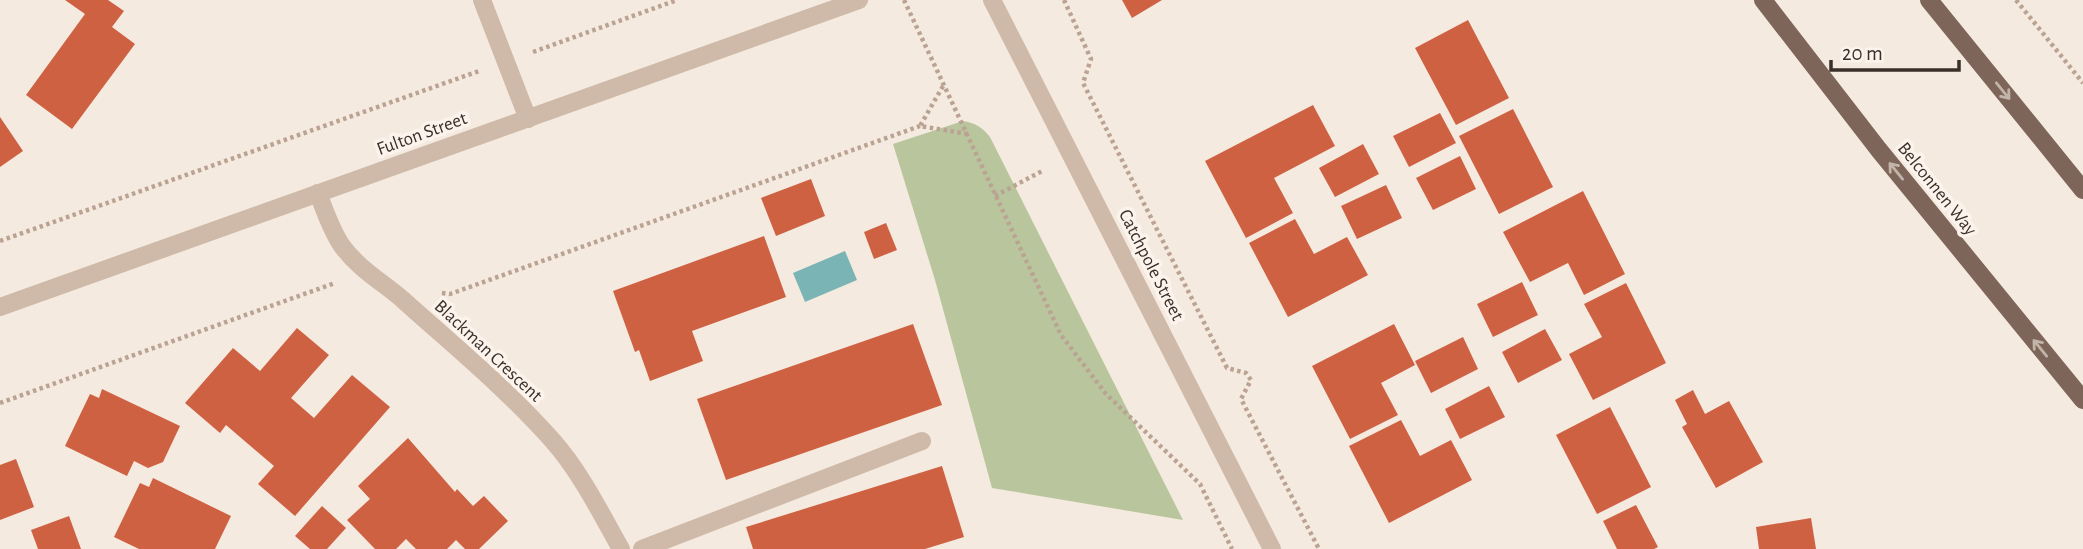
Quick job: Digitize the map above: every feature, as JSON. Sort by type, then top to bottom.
[{"type":"main road","name":"Belconnen Way","points":[[1763,0],[1878,150],[2083,400]]},
{"type":"main road","points":[[1929,0],[2083,190]]},
{"type":"street","points":[[482,0],[528,119]]},
{"type":"street","name":"Fulton Street","points":[[0,307],[859,0]]},
{"type":"street","name":"Catchpole Street","points":[[992,0],[1272,549]]},
{"type":"street","name":"Blackman Crescent","points":[[318,193],[331,227],[343,247],[362,268],[389,288],[482,370],[553,442],[585,484],[621,549]]},
{"type":"street","points":[[642,549],[922,441]]},
{"type":"path","points":[[0,241],[677,0]]},
{"type":"path","points":[[904,0],[1061,335],[1107,394],[1200,484],[1232,549]]},
{"type":"path","points":[[1064,0],[1091,59],[1083,83],[1227,368],[1246,373],[1251,380],[1241,399],[1319,549]]},
{"type":"path","points":[[2016,0],[2083,83]]},
{"type":"path","points":[[920,126],[944,86]]},
{"type":"path","points":[[450,293],[920,126],[968,134]]},
{"type":"path","points":[[995,196],[1072,156]]},
{"type":"path","points":[[0,403],[337,283]]},
{"type":"green space","points":[[963,121],[978,126],[990,137],[1183,520],[992,488],[935,280],[893,144]]},
{"type":"water","points":[[845,251],[857,280],[805,302],[793,273]]},
{"type":"building","points":[[65,0],[108,0],[124,11],[112,27],[135,44],[72,129],[26,95],[85,14]]},
{"type":"building","points":[[1122,0],[1162,0],[1132,18]]},
{"type":"building","points":[[1468,20],[1509,98],[1456,125],[1415,48]]},
{"type":"building","points":[[1313,105],[1335,146],[1274,178],[1293,213],[1246,238],[1205,161]]},
{"type":"building","points":[[1513,109],[1553,187],[1499,214],[1459,136]]},
{"type":"building","points":[[1440,113],[1456,143],[1409,167],[1393,136]]},
{"type":"building","points":[[0,117],[23,151],[0,167]]},
{"type":"building","points":[[1363,144],[1379,174],[1335,197],[1319,168]]},
{"type":"building","points":[[1460,156],[1476,189],[1433,210],[1416,178]]},
{"type":"building","points":[[811,179],[825,216],[776,236],[761,198]]},
{"type":"building","points":[[1386,185],[1402,218],[1357,239],[1341,206]]},
{"type":"building","points":[[1583,191],[1625,274],[1584,295],[1568,263],[1530,282],[1503,232]]},
{"type":"building","points":[[1295,219],[1314,254],[1347,237],[1368,275],[1288,317],[1249,243]]},
{"type":"building","points":[[886,223],[897,250],[874,259],[864,232]]},
{"type":"building","points":[[764,236],[786,297],[692,331],[703,361],[650,381],[639,350],[635,352],[613,291]]},
{"type":"building","points":[[1522,282],[1538,315],[1493,337],[1477,304]]},
{"type":"building","points":[[1626,283],[1666,363],[1593,400],[1569,354],[1602,337],[1584,304]]},
{"type":"building","points":[[913,324],[942,405],[726,480],[697,399]]},
{"type":"building","points":[[1394,324],[1415,365],[1381,383],[1398,415],[1350,439],[1312,366]]},
{"type":"building","points":[[297,328],[329,355],[291,398],[314,418],[352,375],[390,407],[295,516],[258,484],[274,466],[226,425],[220,433],[185,403],[233,348],[260,371]]},
{"type":"building","points":[[1545,329],[1562,360],[1518,383],[1502,352]]},
{"type":"building","points":[[1463,337],[1478,369],[1431,393],[1415,361]]},
{"type":"building","points":[[1489,386],[1505,417],[1460,439],[1445,409]]},
{"type":"building","points":[[102,389],[180,426],[163,462],[148,468],[134,461],[127,476],[65,446],[90,394],[99,398]]},
{"type":"building","points":[[1693,390],[1705,414],[1729,401],[1763,462],[1716,488],[1682,427],[1687,424],[1675,400]]},
{"type":"building","points":[[1610,407],[1651,487],[1597,514],[1556,435]]},
{"type":"building","points":[[1401,420],[1420,456],[1451,440],[1472,480],[1389,523],[1349,446]]},
{"type":"building","points":[[408,438],[455,492],[457,489],[473,506],[484,496],[508,521],[479,549],[465,549],[456,540],[447,549],[416,549],[406,539],[396,549],[375,549],[347,520],[370,499],[358,486]]},
{"type":"building","points":[[16,459],[34,507],[0,520],[0,465]]},
{"type":"building","points":[[942,466],[964,537],[925,549],[753,549],[746,527]]},
{"type":"building","points":[[153,478],[231,516],[215,549],[139,549],[114,537],[140,483],[149,487]]},
{"type":"building","points":[[1636,505],[1658,547],[1617,549],[1603,521]]},
{"type":"building","points":[[322,506],[346,528],[327,549],[310,549],[295,536]]},
{"type":"building","points":[[69,516],[81,549],[38,549],[31,530]]},
{"type":"building","points":[[1811,518],[1816,549],[1759,549],[1756,527]]}]
